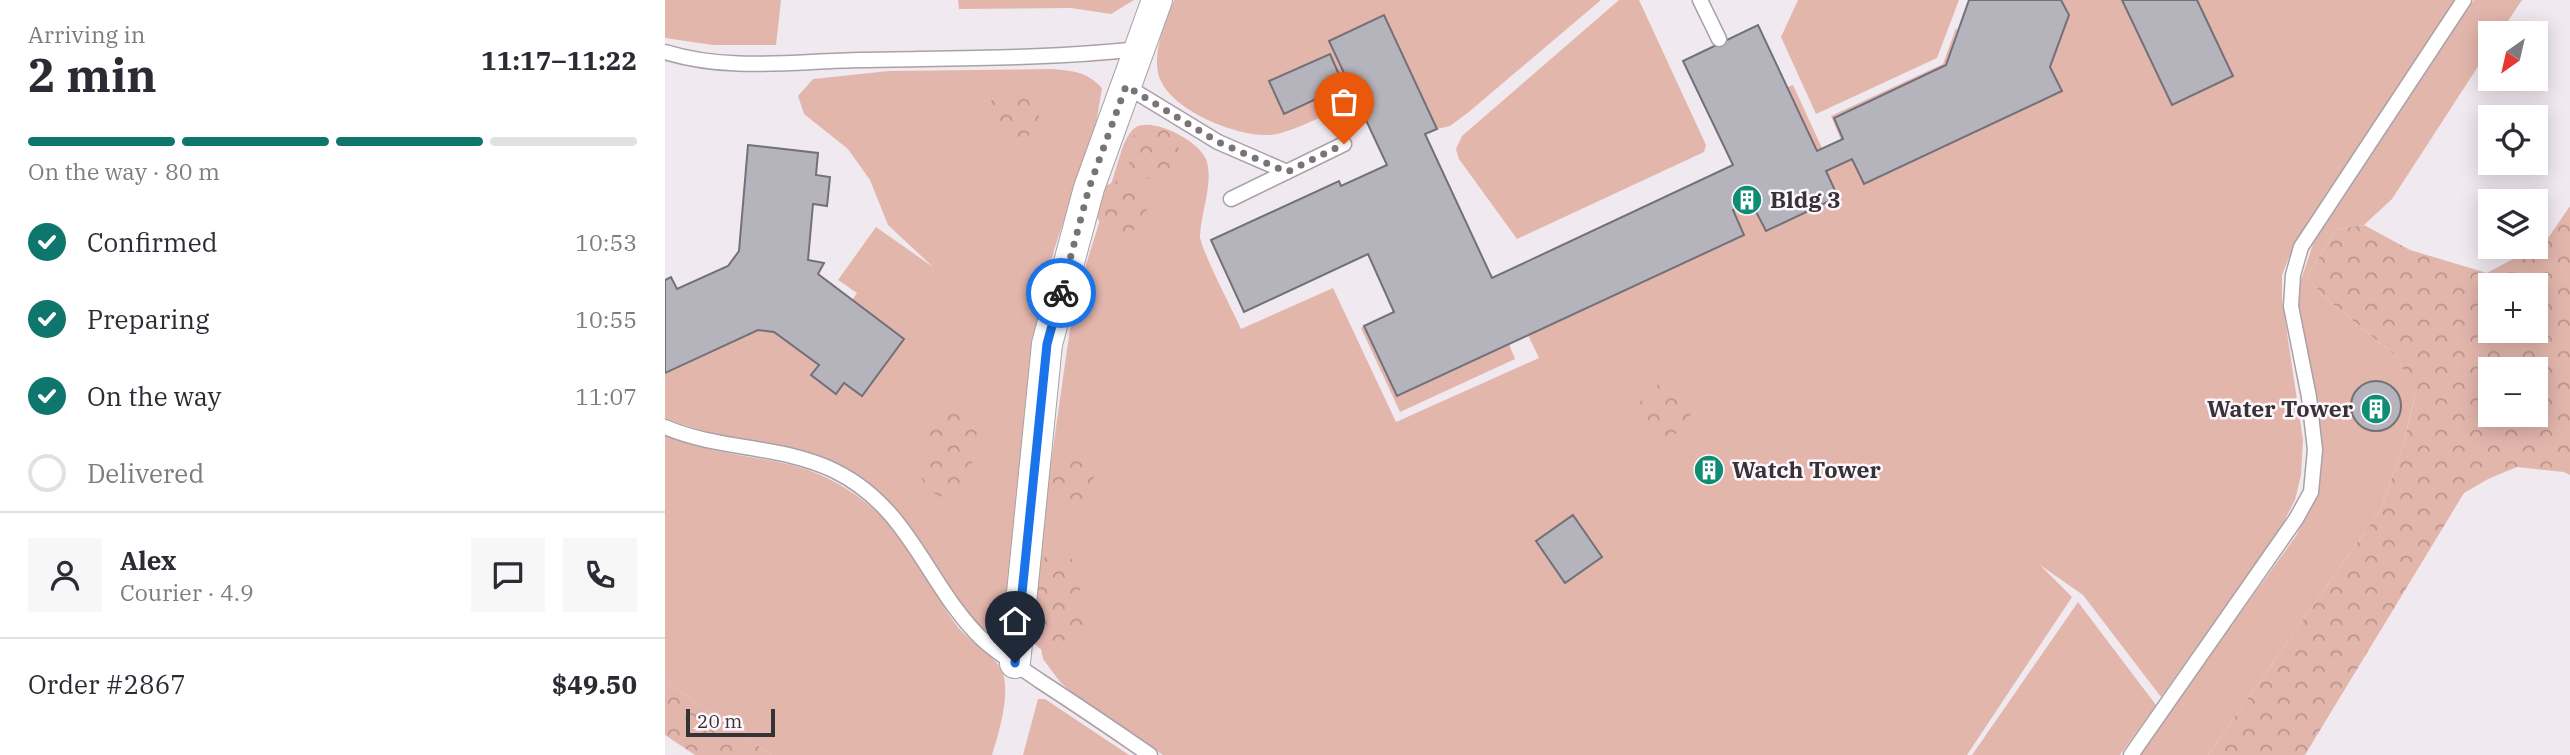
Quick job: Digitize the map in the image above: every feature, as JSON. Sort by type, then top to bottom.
[{"type":"street","points":[[1015,663],[1047,344],[1089,188],[1157,0]]},
{"type":"lane","points":[[1700,0],[1719,39]]},
{"type":"lane","points":[[2130,755],[2296,519],[2311,492],[2315,450],[2309,397],[2291,306],[2293,275],[2301,247],[2465,0]]},
{"type":"lane","points":[[665,52],[691,60],[742,66],[790,61],[1074,56],[1139,49]]},
{"type":"lane","points":[[1126,86],[1218,142],[1287,172]]},
{"type":"lane","points":[[1231,199],[1344,144]]},
{"type":"lane","points":[[665,427],[683,435],[791,456],[834,471],[853,483],[883,506],[907,533],[977,634],[1150,755]]},
{"type":"green space","points":[[665,0],[781,0],[776,45],[713,45],[665,38]]},
{"type":"green space","points":[[958,0],[1134,0],[1111,14],[1071,8],[959,9]]},
{"type":"green space","points":[[1174,0],[1601,0],[1470,111],[1450,126],[1437,129],[1384,15],[1329,41],[1355,101],[1301,126],[1270,135],[1239,131],[1204,118],[1174,98],[1164,86],[1158,73],[1157,55]],"holes":[[[1329,54],[1345,86],[1284,114],[1269,81]]]},
{"type":"green space","points":[[1619,0],[1639,0],[1706,145],[1704,152],[1517,239],[1459,159],[1456,149],[1462,136]]},
{"type":"green space","points":[[1798,0],[1959,0],[1937,58],[1816,114],[1781,37]]},
{"type":"green space","points":[[2061,0],[2122,0],[2172,104],[2197,0],[2456,0],[2324,197],[2292,250],[2282,275],[2282,299],[2303,440],[2301,475],[2295,500],[2279,531],[2161,697],[2083,595],[2040,565],[2072,597],[1967,755],[1163,755],[1083,702],[1060,682],[1043,659],[1038,633],[1036,567],[1070,329],[1081,281],[1122,149],[1129,134],[1136,127],[1154,125],[1165,128],[1187,140],[1203,154],[1209,180],[1201,243],[1241,329],[1333,288],[1396,422],[1539,358],[1528,335],[1744,235],[1733,210],[1751,202],[1766,231],[1838,198],[1826,171],[1852,159],[1864,183],[2062,92],[2050,67],[2069,16]]},
{"type":"green space","points":[[2474,0],[2522,0],[2508,21],[2478,21],[2478,66],[2392,199],[2364,225],[2337,229],[2307,276],[2322,295],[2397,357],[2415,394],[2404,442],[2381,509],[2208,755],[2138,755],[2296,536],[2317,493],[2322,452],[2298,300],[2300,283],[2313,244]]},
{"type":"green space","points":[[1956,28],[1946,65],[1834,117],[1843,139],[1841,140],[1831,116],[1943,64]]},
{"type":"green space","points":[[1051,69],[1085,75],[1102,88],[1096,124],[1055,247],[1038,309],[1006,632],[995,635],[980,626],[968,613],[907,523],[877,489],[840,466],[665,418],[665,373],[758,330],[774,332],[819,365],[811,375],[835,394],[844,383],[862,396],[904,339],[852,300],[857,293],[838,280],[876,227],[933,267],[888,225],[870,180],[848,149],[804,114],[798,96],[813,79],[889,71]]},
{"type":"green space","points":[[1793,85],[1822,148],[1817,151],[1788,87]]},
{"type":"green space","points":[[1013,89],[1032,96],[1039,115],[1032,134],[1013,141],[994,134],[987,115],[994,96]]},
{"type":"green space","points":[[1153,127],[1172,134],[1179,153],[1172,172],[1153,179],[1134,172],[1127,153],[1134,134]]},
{"type":"green space","points":[[1121,181],[1131,183],[1139,189],[1145,197],[1145,217],[1139,225],[1131,231],[1121,233],[1111,231],[1103,225],[1097,217],[1095,207],[1097,197],[1103,189],[1111,183]]},
{"type":"green space","points":[[2570,206],[2570,475],[2517,467],[2464,493],[2305,755],[2208,755],[2381,509],[2404,442],[2415,395],[2397,357],[2322,295],[2307,276],[2337,229],[2364,225],[2410,250],[2487,273],[2513,259],[2548,259],[2548,238]]},
{"type":"green space","points":[[1364,326],[1398,396],[1509,344],[1515,359],[1400,412],[1361,328]]},
{"type":"green space","points":[[1665,384],[1684,391],[1691,410],[1684,429],[1665,436],[1646,429],[1639,410],[1646,391]]},
{"type":"green space","points":[[946,405],[956,405],[971,414],[976,429],[976,439],[967,453],[973,468],[972,480],[961,494],[951,497],[940,496],[931,491],[924,483],[921,473],[923,462],[931,450],[925,436],[926,423],[933,412]]},
{"type":"green space","points":[[665,434],[695,445],[780,462],[813,472],[846,488],[876,511],[913,554],[954,622],[1002,671],[1005,682],[1004,708],[992,755],[771,755],[665,681]]},
{"type":"green space","points":[[1064,457],[1082,461],[1092,471],[1094,483],[1090,495],[1082,505],[1071,510],[1058,508],[1045,496],[1049,465]]},
{"type":"green space","points":[[1053,553],[1072,559],[1082,571],[1081,587],[1070,603],[1082,619],[1084,632],[1078,643],[1067,650],[1054,652],[1042,650],[1033,641],[1031,626],[1035,613],[1044,603],[1034,593],[1038,561]]},
{"type":"green space","points":[[2078,602],[2156,705],[2120,755],[1972,755]]},
{"type":"green space","points":[[665,681],[771,755],[695,755],[665,735]]},
{"type":"green space","points":[[1038,699],[1045,699],[1129,755],[1023,755]]},
{"type":"building","name":"Bldg 3","points":[[1969,0],[2061,0],[2069,15],[2050,67],[2062,91],[1864,184],[1852,159],[1826,171],[1838,197],[1766,231],[1751,202],[1733,210],[1744,235],[1397,396],[1364,326],[1394,312],[1368,254],[1244,312],[1211,240],[1339,181],[1341,186],[1387,165],[1329,41],[1384,15],[1437,129],[1425,134],[1492,278],[1733,165],[1683,61],[1758,25],[1817,151],[1843,139],[1834,118],[1946,65]]},
{"type":"building","points":[[2122,0],[2197,0],[2233,76],[2172,105]]},
{"type":"building","points":[[1330,54],[1344,86],[1284,114],[1269,81]]},
{"type":"building","points":[[748,145],[818,153],[816,175],[830,177],[827,206],[813,204],[808,260],[824,263],[818,274],[904,339],[862,396],[844,383],[836,394],[811,375],[819,365],[774,332],[758,330],[665,373],[665,280],[671,277],[677,289],[728,266],[739,251]]},
{"type":"building","name":"Water Tower","points":[[2376,381],[2394,388],[2401,406],[2394,424],[2376,431],[2358,424],[2351,406],[2358,388]]},
{"type":"building","name":"Watch Tower","points":[[1711,457],[1722,469],[1706,483],[1695,471]]},
{"type":"building","points":[[1573,515],[1602,557],[1565,583],[1536,541]]},
{"type":"way so far","points":[[1061,293],[1089,188],[1126,86],[1218,142],[1287,172],[1344,144]]},
{"type":"place","name":"Bldg 3","points":[[1747,200]]},
{"type":"place","name":"Water Tower","points":[[2376,409]]},
{"type":"place","name":"Watch Tower","points":[[1709,470]]},
{"type":"route","points":[[1015,663],[1047,344],[1061,293]]}]
